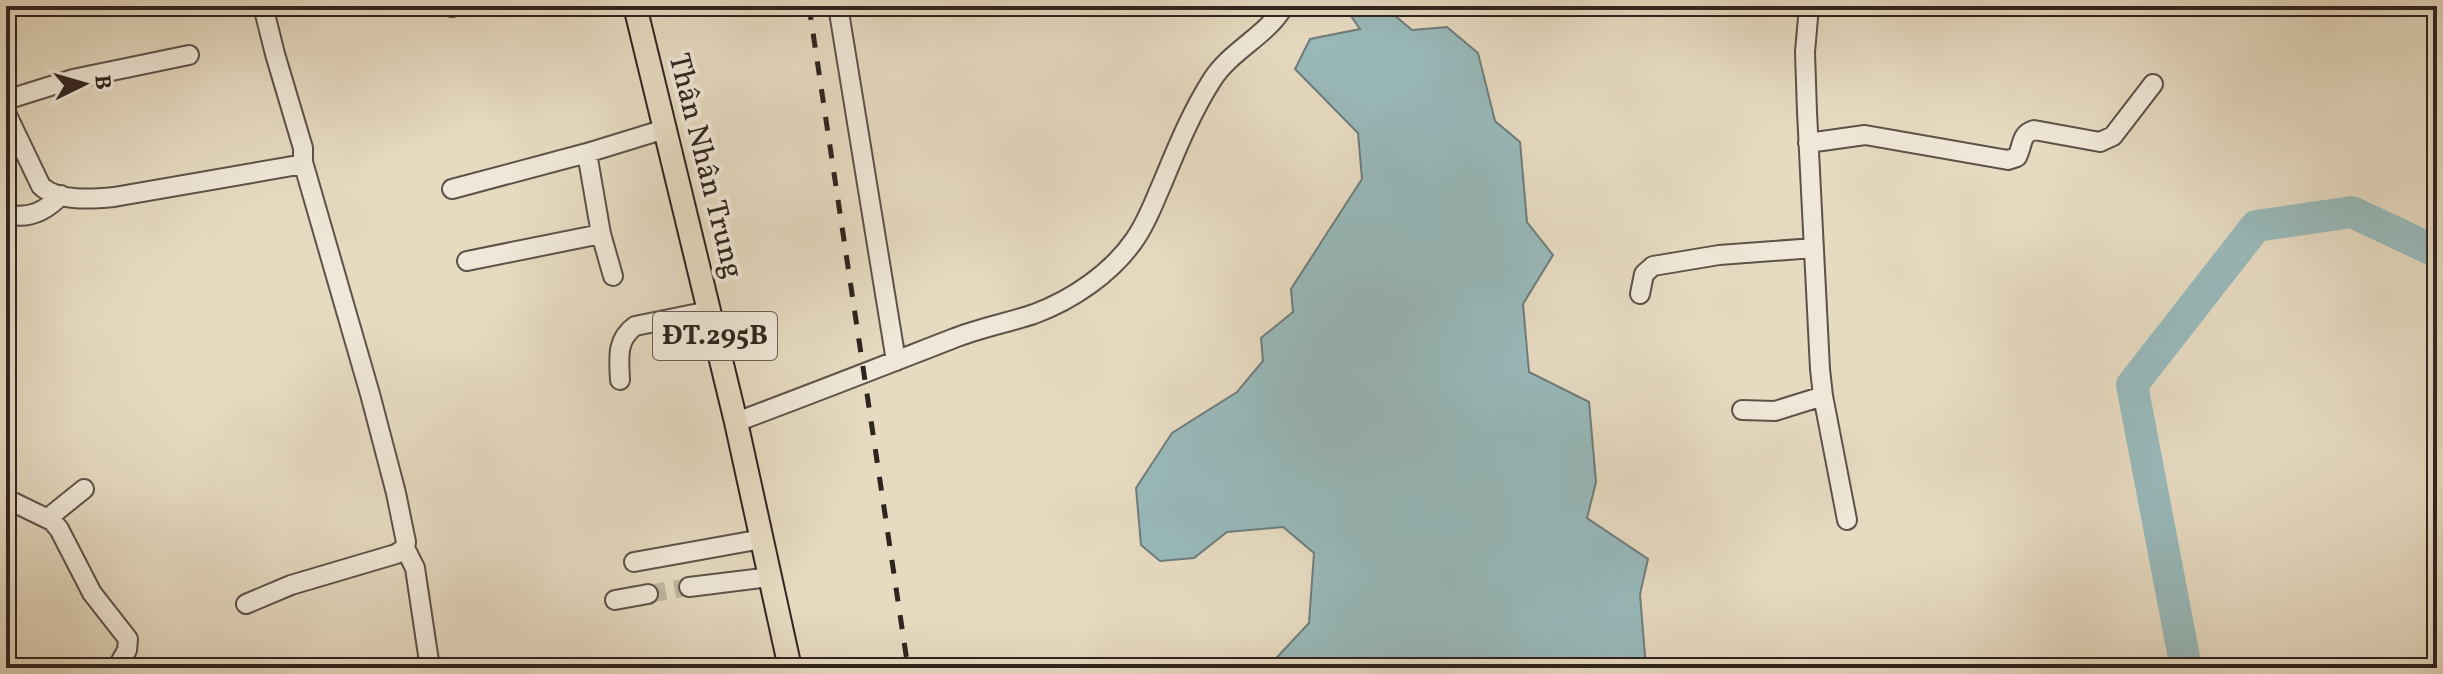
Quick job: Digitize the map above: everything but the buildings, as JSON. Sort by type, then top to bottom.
[{"type":"main road","name":"Thân Nhân Trung","points":[[635,6],[736,422],[790,668]]},
{"type":"street","points":[[263,6],[303,148],[303,162],[374,407],[405,532],[405,548],[415,568],[430,668]]},
{"type":"street","points":[[838,6],[896,361]]},
{"type":"street","points":[[736,422],[969,332],[1033,314],[1061,302],[1093,281],[1114,264],[1135,240],[1190,118],[1213,78],[1226,62],[1273,21],[1284,6]]},
{"type":"street","points":[[1809,6],[1805,52],[1808,143],[1823,396],[1847,520]]},
{"type":"street","points":[[6,100],[73,79],[189,55]]},
{"type":"street","points":[[1808,143],[1865,135],[2008,160],[2017,157],[2022,138],[2034,130],[2105,141],[2113,136],[2153,84]]},
{"type":"street","points":[[6,113],[41,186],[47,192],[61,195],[114,197],[303,162]]},
{"type":"street","points":[[452,189],[665,129]]},
{"type":"street","points":[[587,153],[601,234],[613,276]]},
{"type":"street","points":[[6,214],[17,217],[31,215],[50,207],[61,195]]},
{"type":"street","points":[[467,261],[601,234]]},
{"type":"street","points":[[1640,294],[1644,274],[1653,266],[1719,255],[1814,248]]},
{"type":"street","points":[[620,380],[619,345],[627,332],[635,326],[709,311]]},
{"type":"street","points":[[1742,410],[1775,411],[1823,396]]},
{"type":"street","points":[[48,518],[84,489]]},
{"type":"street","points":[[6,502],[48,518],[59,529],[92,593],[128,639],[127,650],[117,668]]},
{"type":"street","points":[[634,562],[762,539]]},
{"type":"street","points":[[246,604],[291,585],[396,554],[405,548]]},
{"type":"street","points":[[689,587],[770,577]]},
{"type":"street","points":[[615,600],[648,594]]},
{"type":"water","points":[[1344,6],[1393,6],[1394,15],[1412,30],[1447,27],[1478,53],[1495,121],[1520,142],[1527,222],[1553,255],[1523,304],[1529,372],[1589,402],[1596,482],[1587,518],[1648,559],[1640,594],[1646,668],[1267,668],[1309,623],[1314,553],[1283,527],[1227,532],[1194,558],[1160,561],[1141,545],[1136,488],[1172,433],[1237,392],[1263,361],[1261,338],[1293,312],[1291,289],[1362,179],[1358,133],[1295,69],[1310,39],[1360,29]]},
{"type":"waterway","points":[[2186,668],[2132,385],[2256,226],[2352,212],[2437,252]]},
{"type":"tunnel","points":[[648,594],[689,587]]},
{"type":"railway","points":[[809,6],[908,668]]}]
